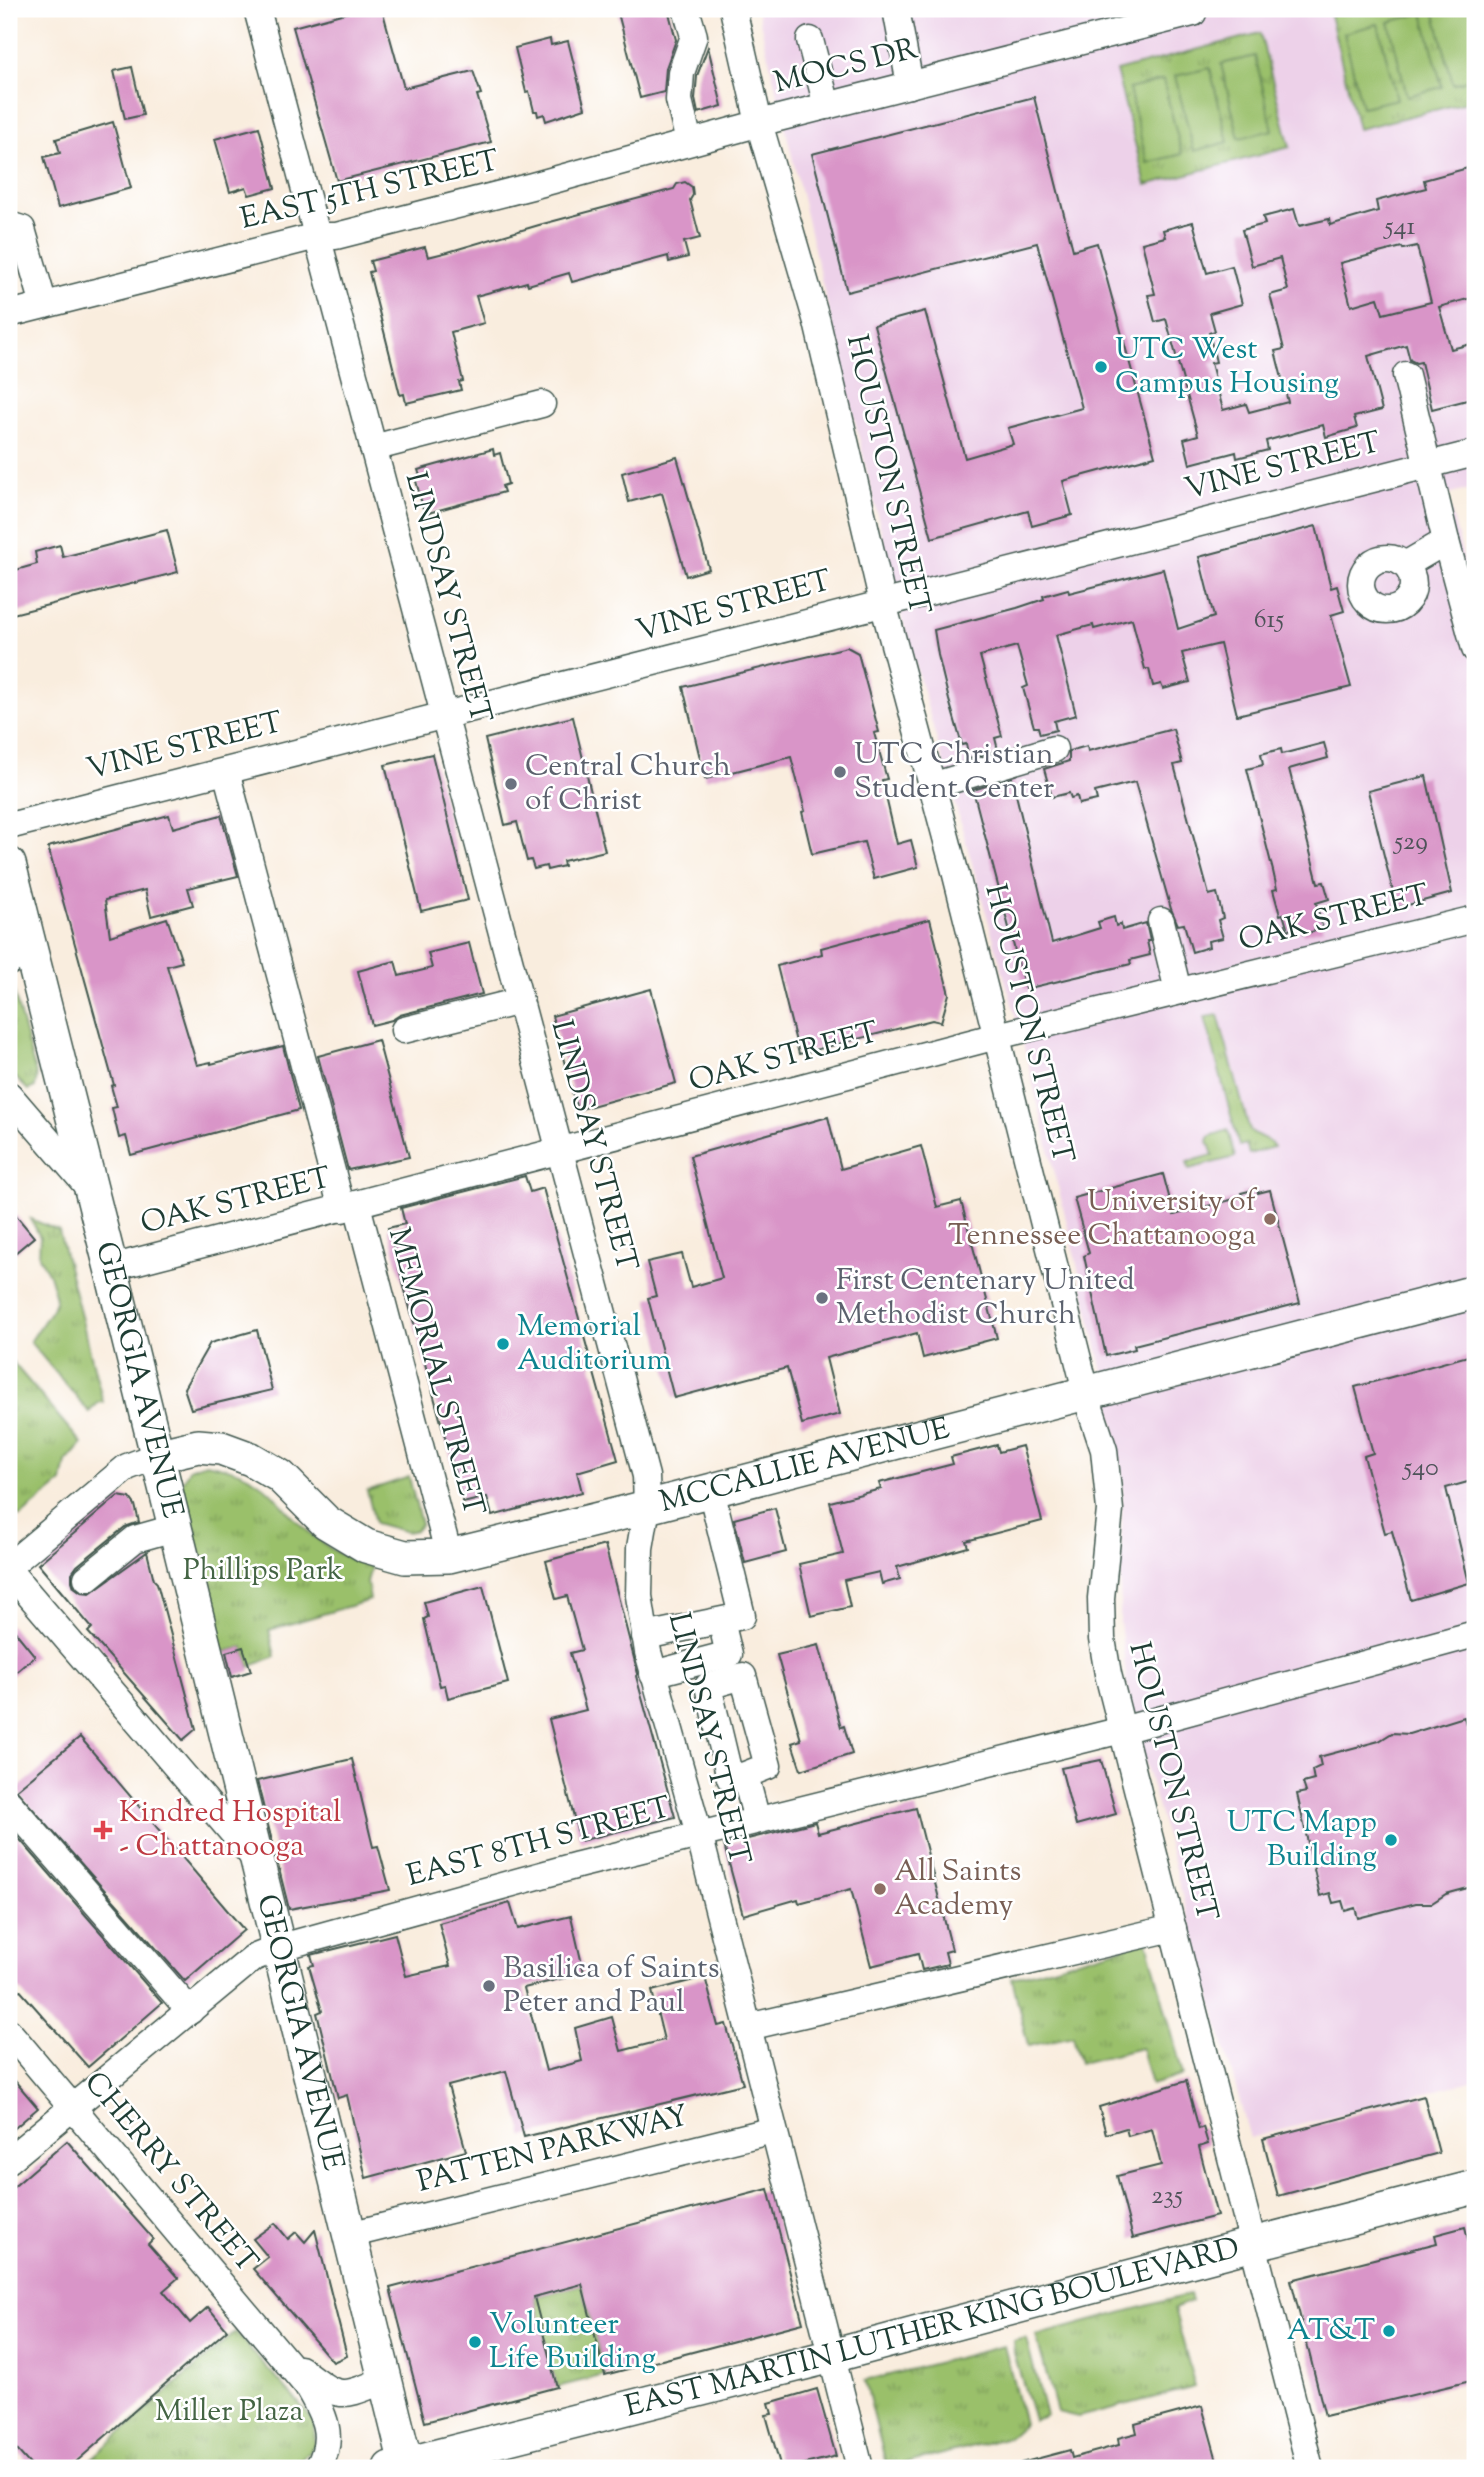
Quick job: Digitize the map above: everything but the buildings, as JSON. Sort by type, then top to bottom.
[{"type":"main road","name":"GEORGIA AVENUE","points":[[9,864],[19,954],[91,1189],[111,1268],[385,2381],[401,2467]]},
{"type":"main road","name":"MCCALLIE AVENUE","points":[[156,1456],[198,1446],[221,1448],[251,1459],[280,1476],[326,1522],[366,1546],[405,1557],[449,1556],[1475,1292]]},
{"type":"main road","name":"EAST MARTIN LUTHER KING BOULEVARD","points":[[401,2467],[1475,2187]]},
{"type":"street","name":"LINDSAY STREET","points":[[257,9],[646,1476],[647,1507],[640,1548],[639,1596],[653,1674],[699,1834],[860,2468]]},
{"type":"street","points":[[686,9],[694,36],[681,73],[680,100],[689,142]]},
{"type":"street","points":[[715,9],[752,125]]},
{"type":"street","name":"HOUSTON STREET","points":[[733,9],[752,125],[817,322],[883,603],[997,1035],[1091,1411],[1104,1450],[1110,1510],[1101,1598],[1102,1639],[1109,1679],[1310,2468]]},
{"type":"street","points":[[896,9],[910,85]]},
{"type":"street","name":"MOCS DR","points":[[752,125],[1194,13]]},
{"type":"street","points":[[810,40],[827,106]]},
{"type":"street","name":"EAST 5TH STREET","points":[[9,314],[317,236],[336,236],[532,186],[752,125]]},
{"type":"street","points":[[9,225],[22,229],[19,261],[44,305]]},
{"type":"street","points":[[1406,375],[1475,649]]},
{"type":"street","points":[[373,448],[542,404]]},
{"type":"street","name":"VINE STREET","points":[[9,826],[1475,453]]},
{"type":"street","points":[[1405,565],[1446,541]]},
{"type":"street","points":[[932,786],[1054,749]]},
{"type":"street","name":"MEMORIAL STREET","points":[[226,771],[449,1556]]},
{"type":"street","name":"OAK STREET","points":[[111,1268],[997,1035],[1475,919]]},
{"type":"street","points":[[1161,921],[1178,991]]},
{"type":"street","points":[[404,1030],[520,1001]]},
{"type":"street","points":[[9,1095],[91,1189]]},
{"type":"street","points":[[9,1566],[127,1467],[156,1456]]},
{"type":"street","points":[[645,1636],[742,1616],[711,1490]]},
{"type":"street","points":[[87,1578],[135,1539],[174,1528]]},
{"type":"street","points":[[9,1572],[257,1861]]},
{"type":"street","points":[[653,1674],[729,1654],[721,1621]]},
{"type":"street","name":"EAST 8TH STREET","points":[[9,2160],[253,1958],[278,1948],[578,1865],[1122,1730],[1475,1634]]},
{"type":"street","points":[[745,1775],[757,1820]]},
{"type":"street","points":[[213,1810],[220,1813],[231,1808],[238,1784]]},
{"type":"street","points":[[9,1803],[190,2011]]},
{"type":"street","points":[[748,2027],[1173,1928]]},
{"type":"street","name":"CHERRY STREET","points":[[9,2032],[307,2386],[322,2412],[328,2435],[324,2456],[318,2468]]},
{"type":"street","name":"PATTEN PARKWAY","points":[[349,2235],[774,2130]]},
{"type":"street","name":"CHERRY STREET","points":[[282,2355],[319,2383],[336,2392],[356,2393],[385,2381]]},
{"type":"shaded area","name":"University of Tennessee Chattanooga","points":[[757,9],[1475,9],[1475,488],[1447,495],[1475,602],[1475,2080],[1250,2138],[1142,1751],[1127,1684],[1120,1622],[1123,1481],[1110,1400],[1022,1039],[901,614]]},
{"type":"green space","points":[[1356,9],[1475,9],[1475,100],[1358,129],[1330,15]]},
{"type":"green space","points":[[1471,9],[1475,27],[1475,78],[1453,84],[1434,10]]},
{"type":"green space","points":[[1423,13],[1442,87],[1407,96],[1389,22]]},
{"type":"green space","points":[[1378,24],[1397,99],[1362,107],[1344,33]]},
{"type":"green space","points":[[1260,33],[1290,147],[1146,185],[1116,71]]},
{"type":"green space","points":[[1255,56],[1273,130],[1239,138],[1221,64]]},
{"type":"green space","points":[[1210,68],[1228,142],[1194,151],[1175,76]]},
{"type":"green space","points":[[1163,80],[1182,154],[1147,163],[1129,89]]},
{"type":"green space","points":[[12,985],[37,1078],[35,1087],[28,1090],[9,1071],[9,987]]},
{"type":"green space","points":[[1218,1015],[1249,1128],[1274,1147],[1249,1154],[1246,1144],[1239,1146],[1205,1017]]},
{"type":"green space","points":[[1228,1130],[1235,1157],[1189,1169],[1187,1162],[1213,1155],[1208,1141],[1210,1136]]},
{"type":"green space","points":[[31,1219],[59,1231],[103,1402],[89,1412],[30,1342],[52,1309],[56,1298],[49,1275],[39,1256],[40,1237]]},
{"type":"green space","points":[[9,1358],[82,1444],[66,1462],[62,1482],[20,1517],[9,1511]]},
{"type":"green space","name":"Phillips Park","points":[[206,1463],[252,1478],[268,1490],[319,1541],[349,1559],[371,1567],[367,1582],[370,1600],[269,1630],[275,1656],[250,1667],[243,1647],[224,1652],[223,1649],[214,1651],[205,1576],[182,1492],[182,1482],[190,1468]]},
{"type":"green space","points":[[409,1477],[421,1524],[416,1530],[407,1532],[375,1523],[367,1491]]},
{"type":"green space","points":[[1147,1941],[1183,2075],[1151,2085],[1141,2048],[1080,2063],[1073,2036],[1028,2046],[1012,1978]]},
{"type":"green space","points":[[582,2284],[605,2375],[557,2387],[534,2297]]},
{"type":"green space","points":[[1190,2294],[1192,2301],[1174,2308],[1195,2387],[1078,2417],[1057,2412],[1036,2336]]},
{"type":"green space","name":"Miller Plaza","points":[[235,2332],[314,2423],[315,2444],[294,2468],[81,2468]]},
{"type":"green space","points":[[1026,2338],[1046,2416],[1034,2420],[1014,2353],[1013,2341]]},
{"type":"green space","points":[[1004,2346],[1024,2424],[1009,2437],[887,2468],[865,2381]]},
{"type":"place","name":"UTC West Campus Housing","points":[[1101,367]]},
{"type":"place","name":"UTC Christian Student Center","points":[[840,772]]},
{"type":"place","name":"Central Church of Christ","points":[[511,784]]},
{"type":"place","name":"University of Tennessee Chattanooga","points":[[1270,1219]]},
{"type":"place","name":"First Centenary United Methodist Church","points":[[822,1298]]},
{"type":"place","name":"Memorial Auditorium","points":[[503,1344]]},
{"type":"place","name":"Kindred Hospital - Chattanooga","points":[[103,1830]]},
{"type":"place","name":"UTC Mapp Building","points":[[1391,1840]]},
{"type":"place","name":"All Saints Academy","points":[[880,1889]]},
{"type":"place","name":"Basilica of Saints Peter and Paul","points":[[489,1986]]},
{"type":"place","name":"AT&T","points":[[1389,2331]]},
{"type":"place","name":"Volunteer Life Building","points":[[475,2342]]}]
